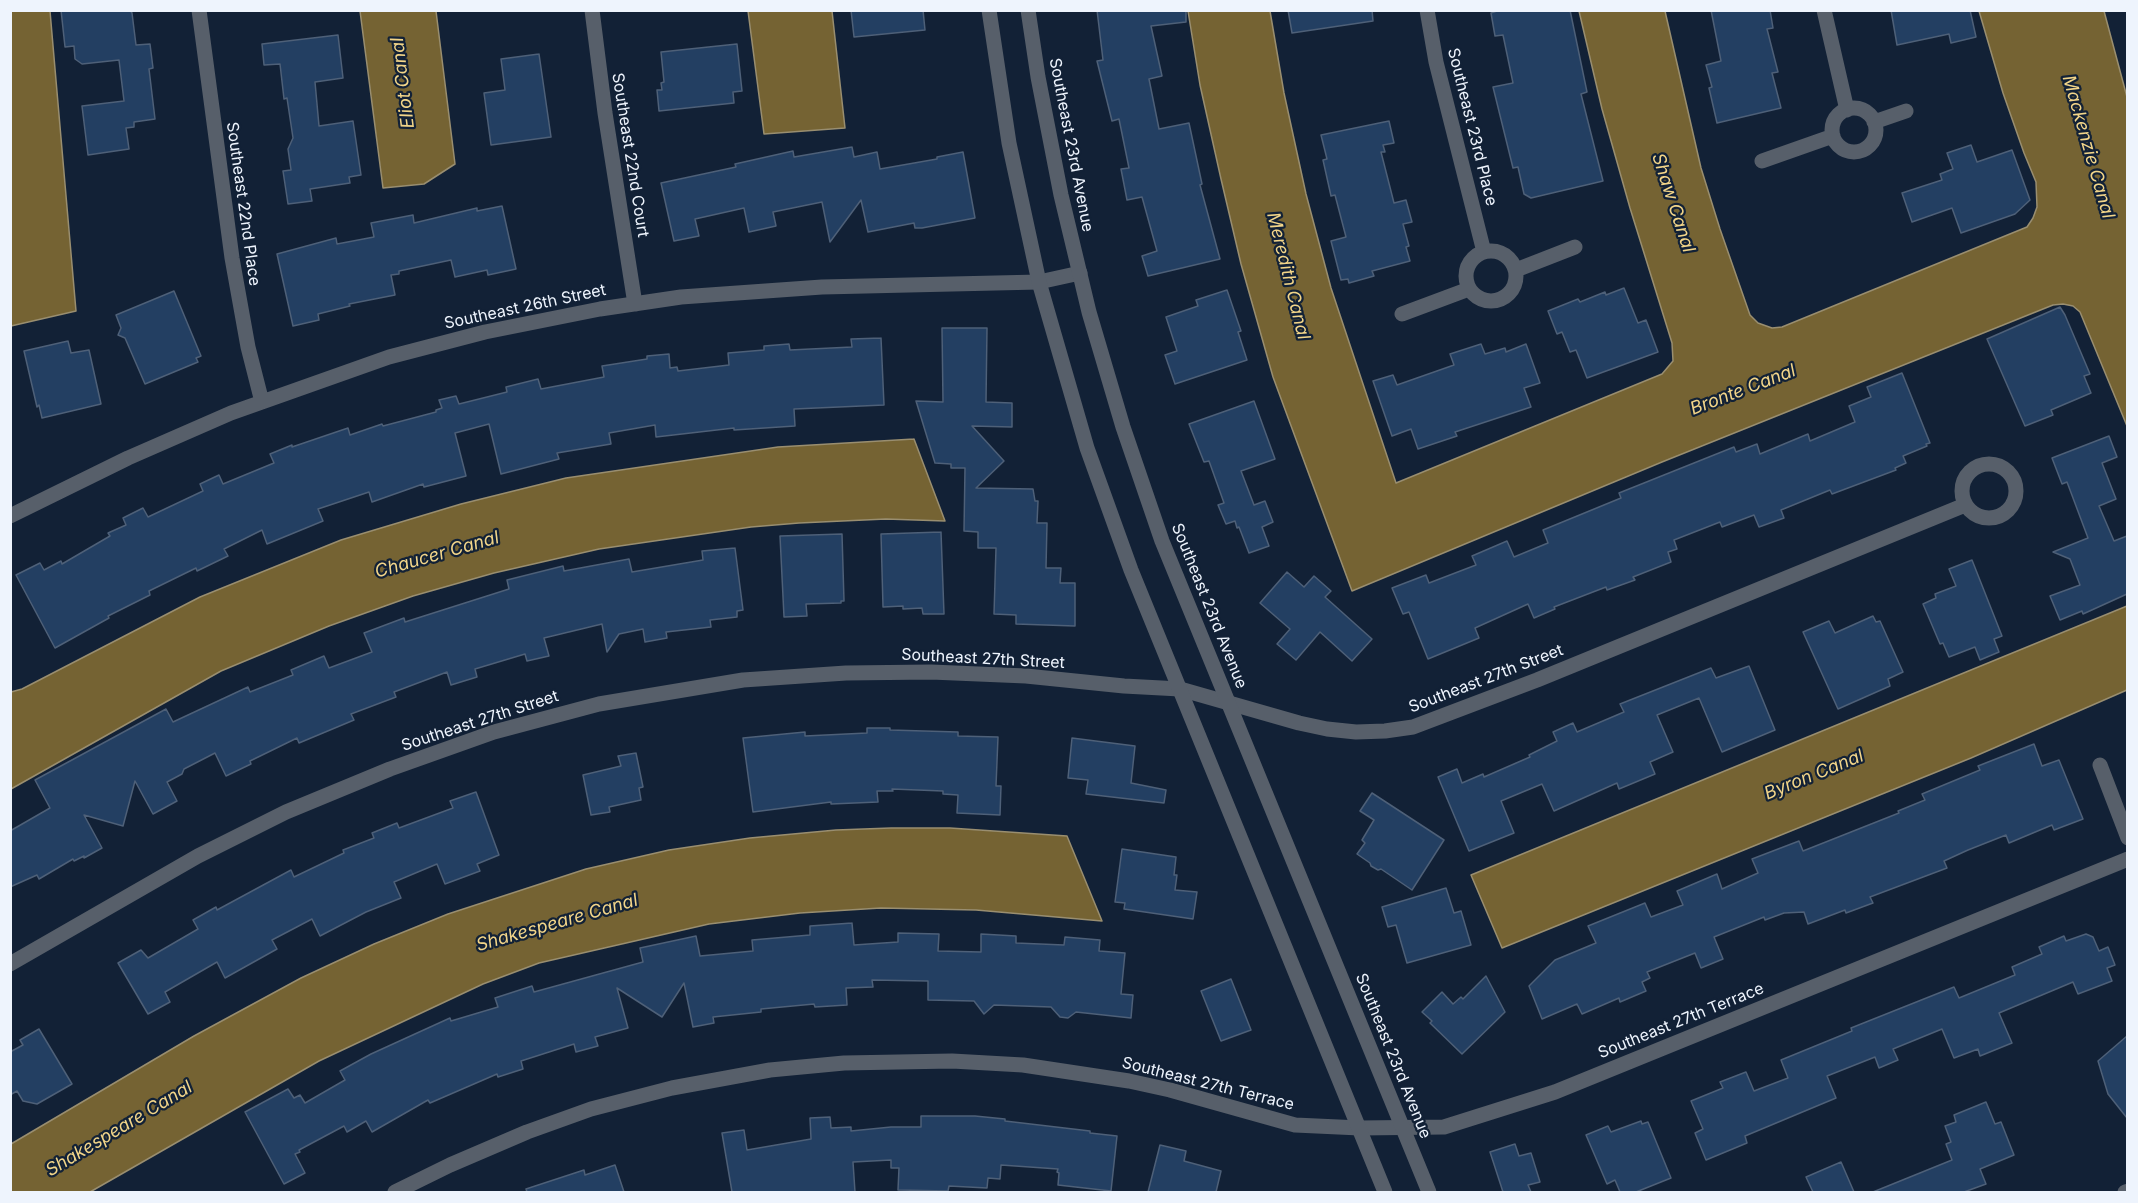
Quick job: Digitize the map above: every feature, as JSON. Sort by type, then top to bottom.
[{"type":"street","name":"Southeast 22nd Place","points":[[199,10],[232,258],[248,347],[262,402]]},
{"type":"street","name":"Southeast 22nd Court","points":[[592,10],[604,113],[635,304]]},
{"type":"street","points":[[989,10],[1009,143],[1039,282],[1087,448],[1131,570],[1385,1192]]},
{"type":"street","name":"Southeast 23rd Avenue","points":[[1028,10],[1040,88],[1061,195],[1122,428],[1162,541],[1429,1192]]},
{"type":"street","name":"Southeast 23rd Place","points":[[1427,10],[1436,62],[1484,252]]},
{"type":"street","points":[[1824,10],[1847,110]]},
{"type":"street","points":[[1860,109],[1866,112],[1874,122],[1876,134],[1874,140],[1864,149],[1846,150],[1840,147],[1833,136],[1832,129],[1837,117],[1847,110],[1860,109]]},
{"type":"street","points":[[1874,122],[1906,111]]},
{"type":"street","points":[[1762,160],[1833,136]]},
{"type":"street","points":[[1516,270],[1575,247]]},
{"type":"street","points":[[1484,252],[1500,253],[1507,257],[1516,270],[1514,286],[1504,298],[1496,301],[1481,299],[1469,288],[1466,274],[1468,267],[1477,255],[1484,252]]},
{"type":"street","name":"Southeast 26th Street","points":[[10,516],[128,458],[231,413],[389,357],[485,332],[681,297],[822,286],[1039,282],[1080,273]]},
{"type":"street","points":[[1402,315],[1469,288]]},
{"type":"street","name":"Southeast 27th Street","points":[[10,964],[198,856],[286,812],[390,769],[494,732],[599,704],[743,680],[846,673],[931,672],[1014,675],[1180,689],[1327,729],[1375,731],[1413,727],[1537,680],[1965,505]]},
{"type":"street","points":[[2100,765],[2127,838]]},
{"type":"street","name":"Southeast 27th Terrace","points":[[395,1192],[450,1165],[527,1132],[591,1109],[694,1084],[770,1070],[844,1063],[952,1061],[1023,1065],[1129,1081],[1170,1090],[1294,1125],[1360,1128],[1444,1127],[1556,1092],[2127,859]]},
{"type":"water","points":[[10,11],[50,11],[76,311],[11,326]]},
{"type":"water","name":"Eliot Canal","points":[[360,11],[436,11],[455,164],[424,184],[383,188]]},
{"type":"water","points":[[748,11],[832,11],[845,128],[764,134]]},
{"type":"water","points":[[1188,11],[1270,11],[1284,93],[1306,194],[1331,288],[1396,483],[1662,374],[1673,361],[1672,343],[1602,109],[1579,11],[1665,11],[1701,168],[1720,229],[1750,315],[1758,323],[1772,328],[1782,327],[2027,227],[2037,207],[2036,182],[2003,93],[1979,11],[2104,11],[2127,97],[2127,426],[2080,312],[2073,306],[2053,305],[1662,462],[1352,591],[1273,377],[1241,264],[1200,85]]},
{"type":"water","name":"Chaucer Canal","points":[[914,439],[945,521],[886,519],[751,527],[599,549],[494,573],[413,596],[329,626],[221,671],[11,789],[11,692],[22,689],[200,597],[341,540],[461,504],[566,478],[778,447]]},
{"type":"water","name":"Byron Canal","points":[[2127,606],[2127,690],[1971,758],[1502,948],[1471,875]]},
{"type":"water","name":"Shakespeare Canal","points":[[950,828],[1067,836],[1102,921],[976,910],[881,908],[800,913],[709,924],[539,963],[483,984],[319,1061],[90,1192],[11,1192],[11,1144],[194,1036],[301,978],[374,944],[448,914],[586,869],[669,850],[750,838],[836,830]]},
{"type":"building","points":[[61,10],[130,10],[136,45],[150,44],[153,68],[149,69],[155,119],[134,122],[134,127],[126,128],[129,149],[88,155],[82,106],[124,101],[119,60],[82,64],[75,59],[74,46],[65,47]]},
{"type":"building","points":[[851,10],[923,10],[925,30],[854,37]]},
{"type":"building","points":[[1097,10],[1186,10],[1186,22],[1151,26],[1162,76],[1149,79],[1159,129],[1189,123],[1202,184],[1200,185],[1220,259],[1148,276],[1142,256],[1157,251],[1142,197],[1127,200],[1121,169],[1129,168],[1119,119],[1112,121],[1097,61],[1103,60]]},
{"type":"building","points":[[1288,10],[1372,10],[1373,21],[1292,33]]},
{"type":"building","points":[[1500,10],[1570,10],[1587,92],[1581,94],[1603,181],[1531,198],[1524,194],[1518,167],[1513,168],[1493,87],[1513,83],[1503,35],[1495,36],[1491,13]]},
{"type":"building","points":[[1711,10],[1770,10],[1773,28],[1767,29],[1778,72],[1772,73],[1781,108],[1717,123],[1706,65],[1721,61]]},
{"type":"building","points":[[1891,10],[1970,10],[1976,37],[1951,43],[1949,34],[1897,45]]},
{"type":"building","points":[[338,35],[343,78],[315,82],[319,126],[353,121],[361,175],[349,177],[350,183],[310,189],[312,201],[288,204],[283,171],[291,170],[288,149],[293,138],[287,98],[284,99],[280,64],[264,65],[262,44]]},
{"type":"building","points":[[737,44],[742,91],[733,92],[734,103],[659,111],[657,90],[662,90],[661,83],[664,82],[661,52]]},
{"type":"building","points":[[539,54],[551,137],[491,145],[484,93],[505,90],[501,59]]},
{"type":"building","points":[[1389,121],[1394,143],[1383,145],[1385,152],[1381,152],[1394,203],[1406,200],[1412,222],[1403,224],[1409,246],[1406,247],[1410,261],[1372,271],[1374,276],[1349,283],[1348,279],[1341,280],[1331,241],[1346,237],[1335,195],[1331,196],[1323,160],[1327,159],[1321,135]]},
{"type":"building","points":[[1971,145],[1977,162],[2012,150],[2030,200],[2015,214],[1961,233],[1952,208],[1912,222],[1902,193],[1942,180],[1940,174],[1953,169],[1947,153]]},
{"type":"building","points":[[852,147],[854,157],[877,152],[880,169],[963,152],[975,218],[922,228],[915,228],[914,223],[868,232],[861,200],[830,242],[822,202],[773,212],[776,226],[749,232],[744,208],[695,219],[699,236],[674,241],[661,183],[736,167],[735,164],[793,151],[794,157]]},
{"type":"building","points":[[502,206],[516,269],[488,275],[487,270],[455,277],[451,260],[399,271],[399,274],[391,275],[395,295],[349,304],[350,306],[318,314],[319,320],[293,326],[277,254],[336,238],[337,244],[374,237],[371,223],[413,215],[414,223],[477,208],[477,211]]},
{"type":"building","points":[[1624,288],[1638,323],[1646,320],[1658,352],[1587,378],[1576,350],[1570,352],[1562,332],[1557,334],[1548,311],[1578,299],[1580,302],[1605,292],[1606,295]]},
{"type":"building","points":[[1227,290],[1241,331],[1238,332],[1247,360],[1175,384],[1165,355],[1177,351],[1166,317],[1198,306],[1196,300]]},
{"type":"building","points":[[174,291],[201,356],[196,358],[198,362],[145,384],[125,338],[118,335],[121,328],[116,315]]},
{"type":"building","points":[[2060,307],[2090,374],[2084,376],[2091,393],[2051,410],[2053,415],[2025,426],[1987,339]]},
{"type":"building","points":[[942,328],[987,328],[986,402],[1012,403],[1012,427],[972,426],[1004,461],[976,488],[1033,489],[1035,501],[1038,501],[1037,523],[1047,523],[1046,568],[1061,568],[1060,583],[1075,583],[1075,626],[1016,624],[1016,615],[994,614],[996,548],[978,548],[978,532],[964,531],[965,468],[951,468],[951,464],[935,463],[916,401],[943,402]]},
{"type":"building","points":[[881,338],[884,405],[794,409],[795,426],[734,430],[734,428],[656,437],[655,425],[609,433],[611,444],[557,453],[559,459],[501,474],[489,424],[455,433],[466,476],[424,487],[423,484],[372,502],[369,492],[318,509],[323,521],[267,544],[262,530],[224,549],[228,556],[197,571],[196,568],[149,591],[150,595],[108,616],[109,618],[55,648],[16,575],[40,563],[44,570],[61,561],[62,564],[110,536],[108,533],[126,525],[123,518],[143,508],[148,517],[203,491],[200,484],[219,475],[223,484],[274,463],[270,454],[292,445],[292,447],[348,428],[350,435],[382,424],[383,426],[436,412],[442,408],[439,400],[456,396],[459,404],[507,392],[506,387],[538,379],[541,389],[604,377],[602,366],[647,359],[647,356],[669,354],[670,368],[677,367],[678,371],[729,365],[728,353],[764,350],[764,346],[789,344],[790,350],[852,347],[851,339]]},
{"type":"building","points":[[68,341],[71,353],[89,350],[101,404],[42,418],[39,405],[37,407],[24,351]]},
{"type":"building","points":[[1481,344],[1485,354],[1505,348],[1506,352],[1526,344],[1540,383],[1524,388],[1531,407],[1455,432],[1457,436],[1418,449],[1411,429],[1392,436],[1373,381],[1393,375],[1397,385],[1454,365],[1450,354]]},
{"type":"building","points":[[1902,373],[1930,443],[1903,456],[1906,463],[1895,468],[1896,470],[1832,494],[1830,490],[1781,510],[1784,518],[1759,527],[1754,515],[1722,527],[1720,522],[1674,540],[1677,549],[1668,552],[1671,562],[1633,577],[1635,580],[1607,590],[1606,587],[1554,607],[1555,609],[1534,618],[1528,604],[1475,628],[1479,638],[1428,659],[1409,612],[1403,614],[1392,588],[1426,575],[1429,583],[1476,565],[1472,556],[1507,541],[1514,557],[1548,543],[1543,530],[1621,498],[1619,493],[1734,447],[1736,452],[1757,444],[1760,454],[1808,434],[1810,441],[1855,422],[1849,406],[1871,397],[1867,387]]},
{"type":"building","points":[[1254,401],[1275,459],[1241,471],[1254,505],[1265,501],[1273,522],[1262,527],[1269,546],[1249,553],[1235,521],[1226,524],[1218,505],[1224,503],[1209,461],[1204,462],[1189,424]]},
{"type":"building","points":[[2109,436],[2117,457],[2102,463],[2116,499],[2099,506],[2114,541],[2127,536],[2127,594],[2083,614],[2082,611],[2060,620],[2050,596],[2080,585],[2070,559],[2053,552],[2088,538],[2067,482],[2062,484],[2052,458]]},
{"type":"building","points":[[941,532],[944,614],[923,614],[922,608],[883,607],[881,534]]},
{"type":"building","points":[[842,534],[844,601],[806,604],[807,616],[784,617],[780,536]]},
{"type":"building","points":[[735,548],[743,610],[737,611],[737,617],[710,620],[711,627],[666,632],[667,638],[645,642],[643,629],[619,634],[607,652],[602,624],[544,638],[549,656],[527,661],[525,654],[475,669],[477,677],[451,685],[447,672],[394,692],[396,697],[351,714],[354,720],[299,743],[297,738],[250,761],[251,764],[226,776],[215,753],[184,769],[182,774],[167,782],[177,801],[153,814],[135,781],[123,826],[84,815],[102,848],[84,858],[84,856],[74,861],[73,859],[39,879],[37,875],[10,887],[10,831],[50,808],[35,780],[166,709],[173,722],[248,687],[250,692],[293,675],[291,670],[324,656],[329,668],[372,652],[364,633],[404,618],[405,622],[509,589],[507,580],[563,566],[564,571],[629,559],[632,572],[703,560],[702,551]]},
{"type":"building","points":[[1972,560],[2002,636],[1994,639],[1999,652],[1980,660],[1975,647],[1949,657],[1943,643],[1940,644],[1923,604],[1936,598],[1935,594],[1956,586],[1949,569]]},
{"type":"building","points":[[1287,572],[1304,587],[1314,576],[1331,591],[1325,597],[1372,639],[1352,661],[1320,632],[1296,660],[1277,644],[1290,629],[1260,603]]},
{"type":"building","points":[[1873,616],[1876,622],[1880,621],[1903,672],[1888,679],[1890,686],[1838,709],[1803,632],[1829,621],[1835,633]]},
{"type":"building","points":[[1749,666],[1775,730],[1722,752],[1699,698],[1657,715],[1673,752],[1650,762],[1655,774],[1619,789],[1617,783],[1554,811],[1542,784],[1501,801],[1514,833],[1469,851],[1438,777],[1457,769],[1462,783],[1483,774],[1484,777],[1530,757],[1529,755],[1557,741],[1553,732],[1573,723],[1577,732],[1624,712],[1620,704],[1711,668],[1716,678]]},
{"type":"building","points":[[867,728],[958,732],[958,736],[998,737],[996,786],[1001,786],[1000,815],[957,813],[958,795],[943,794],[943,791],[892,789],[893,791],[877,791],[878,802],[831,804],[831,802],[753,812],[743,738],[805,732],[805,736],[867,733]]},
{"type":"building","points":[[1072,738],[1135,746],[1131,783],[1166,790],[1164,803],[1086,794],[1088,780],[1068,778]]},
{"type":"building","points":[[2034,744],[2042,766],[2059,760],[2083,819],[2054,830],[2052,825],[2009,843],[2006,835],[1968,850],[1944,861],[1947,868],[1870,897],[1873,903],[1846,913],[1845,910],[1808,924],[1804,912],[1784,913],[1765,920],[1764,917],[1714,937],[1723,959],[1701,968],[1695,953],[1647,972],[1650,978],[1642,982],[1646,991],[1620,1002],[1619,998],[1582,1014],[1577,1004],[1542,1019],[1529,986],[1555,960],[1596,943],[1588,926],[1645,903],[1651,917],[1683,905],[1677,891],[1717,874],[1722,889],[1758,873],[1752,859],[1799,841],[1803,851],[1899,813],[1898,811],[1925,800],[1922,794],[1980,770],[1978,766]]},
{"type":"building","points":[[636,753],[643,787],[639,788],[641,800],[609,807],[610,812],[591,815],[583,775],[621,766],[618,756]]},
{"type":"building","points":[[476,792],[499,855],[477,864],[480,871],[445,884],[437,864],[394,882],[401,898],[366,912],[320,936],[312,919],[272,940],[277,949],[225,978],[217,962],[165,992],[170,1002],[148,1014],[118,963],[141,950],[148,958],[198,929],[193,920],[216,907],[217,910],[291,870],[294,877],[344,853],[343,850],[374,838],[372,833],[397,823],[399,828],[453,808],[450,801]]},
{"type":"building","points":[[1372,793],[1444,840],[1412,890],[1381,869],[1378,870],[1371,866],[1357,854],[1365,843],[1362,840],[1374,820],[1360,811]]},
{"type":"building","points":[[1122,849],[1176,857],[1175,890],[1197,892],[1193,919],[1124,909],[1125,903],[1115,902]]},
{"type":"building","points":[[1446,888],[1454,913],[1461,911],[1471,945],[1407,963],[1396,925],[1388,927],[1382,907]]},
{"type":"building","points":[[852,923],[854,945],[898,942],[898,933],[939,934],[938,951],[981,952],[981,934],[1016,936],[1016,943],[1064,945],[1065,937],[1100,940],[1099,951],[1125,953],[1121,994],[1133,995],[1131,1018],[1076,1012],[1068,1018],[1060,1017],[1051,1007],[994,1005],[984,1014],[974,1001],[928,1000],[928,981],[872,980],[873,987],[846,988],[847,1005],[815,1007],[814,1004],[761,1009],[761,1012],[713,1017],[714,1023],[693,1027],[684,983],[662,1017],[617,988],[628,1028],[595,1037],[598,1046],[576,1052],[574,1044],[521,1061],[523,1069],[498,1077],[497,1074],[430,1103],[428,1100],[372,1132],[366,1121],[347,1132],[344,1126],[299,1150],[300,1152],[295,1154],[305,1173],[284,1184],[245,1112],[288,1089],[294,1098],[300,1095],[305,1103],[345,1080],[340,1071],[371,1054],[450,1018],[451,1021],[498,1007],[495,998],[532,986],[534,992],[643,962],[640,948],[696,936],[700,956],[753,951],[752,940],[810,935],[810,926]]},
{"type":"building","points":[[2086,934],[2093,937],[2099,951],[2108,947],[2115,965],[2107,968],[2112,981],[2078,994],[2073,982],[1999,1013],[2012,1043],[1980,1056],[1978,1049],[1954,1058],[1942,1029],[1893,1049],[1898,1060],[1879,1068],[1875,1057],[1827,1076],[1836,1098],[1745,1136],[1747,1143],[1706,1160],[1695,1133],[1703,1129],[1691,1101],[1723,1088],[1720,1082],[1746,1072],[1754,1091],[1788,1078],[1781,1060],[1852,1031],[1851,1028],[1954,987],[1959,998],[2015,975],[2012,967],[2042,954],[2039,947],[2064,936],[2066,941]]},
{"type":"building","points":[[1486,976],[1505,1012],[1462,1054],[1422,1012],[1442,992],[1453,1004],[1461,997],[1463,999]]},
{"type":"building","points":[[1231,979],[1251,1030],[1221,1041],[1201,991]]},
{"type":"building","points":[[39,1029],[72,1084],[37,1104],[23,1101],[17,1091],[10,1095],[10,1052],[23,1045],[20,1040]]},
{"type":"building","points":[[2127,1036],[2127,1118],[2108,1094],[2098,1061]]},
{"type":"building","points":[[1986,1102],[1995,1124],[2001,1122],[2014,1155],[1980,1169],[1986,1184],[1964,1192],[1873,1192],[1952,1160],[1946,1144],[1951,1142],[1945,1126],[1956,1122],[1954,1115]]},
{"type":"building","points":[[921,1116],[975,1116],[1005,1119],[1005,1121],[1117,1136],[1111,1191],[1058,1185],[1058,1169],[1001,1165],[1000,1179],[988,1178],[987,1188],[949,1186],[948,1191],[898,1190],[899,1168],[891,1168],[891,1160],[853,1162],[855,1192],[732,1192],[722,1133],[744,1130],[747,1150],[811,1139],[810,1118],[830,1117],[831,1128],[851,1127],[851,1131],[921,1127]]},
{"type":"building","points":[[1641,1121],[1642,1124],[1648,1122],[1671,1178],[1636,1192],[1620,1192],[1615,1180],[1607,1184],[1586,1135],[1608,1126],[1611,1132]]},
{"type":"building","points":[[1515,1144],[1519,1156],[1531,1153],[1540,1182],[1528,1185],[1531,1192],[1503,1192],[1490,1152]]},
{"type":"building","points":[[1160,1145],[1186,1151],[1184,1161],[1221,1171],[1216,1192],[1148,1192]]},
{"type":"building","points":[[1841,1162],[1854,1192],[1813,1192],[1806,1177]]},
{"type":"building","points":[[615,1165],[624,1192],[527,1192],[526,1189],[584,1170],[585,1175]]},
{"type":"water label","name":"Mackenzie Canal","points":[[2088,147]]},
{"type":"water label","name":"Shaw Canal","points":[[1673,203]]},
{"type":"water label","name":"Meredith Canal","points":[[1288,276]]},
{"type":"water label","name":"Bronte Canal","points":[[1743,390]]}]
